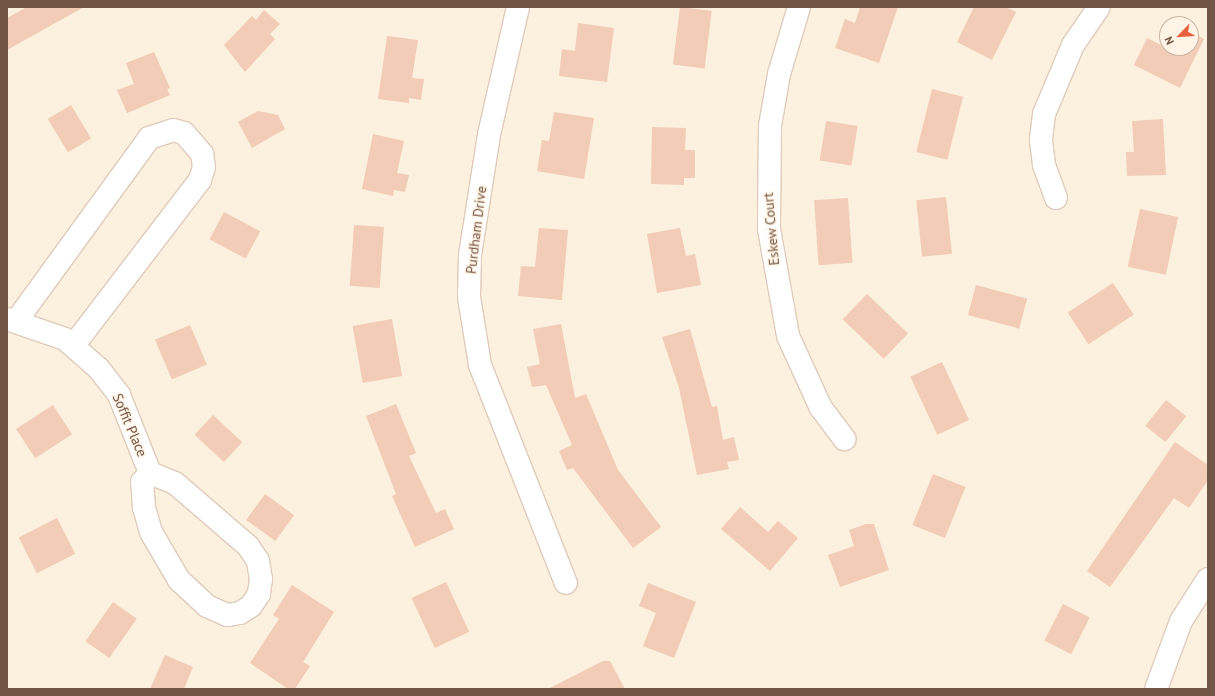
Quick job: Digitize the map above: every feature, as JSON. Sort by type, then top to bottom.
[{"type":"street","name":"Purdham Drive","points":[[518,7],[488,142],[470,255],[469,298],[480,365],[566,583]]},
{"type":"street","name":"Eskew Court","points":[[799,7],[779,74],[770,126],[770,229],[788,336],[817,401],[844,439]]},
{"type":"street","points":[[1056,198],[1044,164],[1041,139],[1044,114],[1074,45],[1099,7]]},
{"type":"street","points":[[12,320],[149,138],[173,130],[184,133],[202,154],[204,167],[200,180],[74,345]]},
{"type":"street","name":"Soffit Place","points":[[12,320],[49,331],[74,345],[99,369],[119,395],[150,473]]},
{"type":"street","points":[[150,473],[175,483],[248,546],[258,561],[261,579],[259,594],[251,606],[240,613],[227,615],[207,606],[180,580],[151,532],[144,508],[142,482],[150,473]]},
{"type":"street","points":[[1156,689],[1181,621],[1208,579]]},
{"type":"building","points":[[27,7],[84,7],[7,50],[7,18]]},
{"type":"building","points":[[680,7],[712,11],[705,68],[673,65]]},
{"type":"building","points":[[860,7],[898,7],[879,63],[835,48],[845,19],[855,23]]},
{"type":"building","points":[[974,7],[1006,7],[1016,12],[992,60],[957,42]]},
{"type":"building","points":[[264,10],[280,24],[270,34],[275,39],[245,72],[224,45],[252,16],[256,20]]},
{"type":"building","points":[[578,23],[614,28],[607,82],[559,76],[562,49],[575,51]]},
{"type":"building","points":[[387,36],[418,40],[412,78],[424,79],[421,100],[409,98],[409,103],[378,99]]},
{"type":"building","points":[[1199,36],[1204,39],[1199,49]]},
{"type":"building","points":[[1147,38],[1159,44],[1159,56],[1196,56],[1180,88],[1134,65]]},
{"type":"building","points":[[154,52],[170,88],[167,89],[170,95],[127,113],[117,90],[134,84],[126,63]]},
{"type":"building","points":[[932,89],[963,97],[947,160],[916,152]]},
{"type":"building","points":[[71,105],[91,138],[68,152],[48,119]]},
{"type":"building","points":[[258,111],[278,115],[285,129],[252,148],[238,122]]},
{"type":"building","points":[[554,112],[594,118],[584,179],[537,171],[542,140],[549,141]]},
{"type":"building","points":[[1163,119],[1166,175],[1127,176],[1126,152],[1134,152],[1132,121]]},
{"type":"building","points":[[826,121],[858,126],[851,166],[820,161]]},
{"type":"building","points":[[652,127],[686,128],[685,150],[695,150],[695,178],[684,178],[684,185],[651,184]]},
{"type":"building","points":[[373,134],[404,141],[397,173],[409,175],[405,192],[394,190],[393,196],[362,189]]},
{"type":"building","points":[[946,197],[952,254],[922,257],[916,200]]},
{"type":"building","points":[[848,198],[853,263],[819,265],[814,200]]},
{"type":"building","points":[[1140,209],[1178,217],[1166,275],[1128,267]]},
{"type":"building","points":[[224,212],[260,231],[246,259],[209,239]]},
{"type":"building","points":[[354,225],[384,227],[380,288],[350,286]]},
{"type":"building","points":[[539,228],[568,230],[562,300],[518,296],[521,266],[535,267]]},
{"type":"building","points":[[680,228],[686,256],[695,254],[701,285],[657,293],[647,234]]},
{"type":"building","points":[[1113,283],[1134,315],[1088,344],[1068,312]]},
{"type":"building","points":[[976,285],[1027,299],[1019,329],[968,315]]},
{"type":"building","points":[[867,294],[908,334],[884,359],[843,319]]},
{"type":"building","points":[[392,319],[402,376],[363,383],[353,326]]},
{"type":"building","points":[[561,324],[575,398],[586,394],[618,470],[661,527],[633,548],[573,468],[567,470],[559,451],[572,445],[546,385],[532,387],[527,367],[540,364],[533,329]]},
{"type":"building","points":[[190,325],[207,365],[172,379],[155,340]]},
{"type":"building","points":[[690,329],[712,407],[717,406],[723,440],[734,437],[739,460],[727,462],[729,469],[697,475],[679,388],[662,337]]},
{"type":"building","points":[[942,362],[969,420],[937,435],[910,377]]},
{"type":"building","points":[[1166,400],[1186,416],[1165,442],[1145,426]]},
{"type":"building","points":[[396,404],[416,453],[409,456],[436,513],[445,509],[454,529],[415,547],[392,496],[396,494],[366,416]]},
{"type":"building","points":[[53,405],[72,434],[35,458],[16,429]]},
{"type":"building","points":[[213,415],[242,442],[224,462],[195,435]]},
{"type":"building","points":[[1175,442],[1208,465],[1208,480],[1189,508],[1174,498],[1110,587],[1087,571]]},
{"type":"building","points":[[933,474],[965,487],[945,538],[912,525]]},
{"type":"building","points":[[265,494],[294,515],[275,541],[246,520]]},
{"type":"building","points":[[740,507],[768,532],[778,521],[798,538],[770,571],[721,529]]},
{"type":"building","points":[[57,518],[75,554],[37,573],[19,538]]},
{"type":"building","points":[[866,524],[874,524],[889,570],[840,587],[828,555],[854,546],[849,530]]},
{"type":"building","points":[[446,582],[469,632],[435,648],[412,598]]},
{"type":"building","points":[[648,583],[696,602],[674,658],[643,646],[656,613],[639,606]]},
{"type":"building","points":[[292,585],[334,612],[303,662],[310,666],[295,689],[288,689],[250,663],[279,619],[273,615]]},
{"type":"building","points":[[113,602],[137,619],[109,658],[85,641]]},
{"type":"building","points":[[1063,604],[1090,618],[1071,654],[1044,641]]},
{"type":"building","points":[[165,655],[193,667],[184,689],[150,689]]},
{"type":"building","points":[[603,661],[610,661],[625,689],[548,689]]}]
